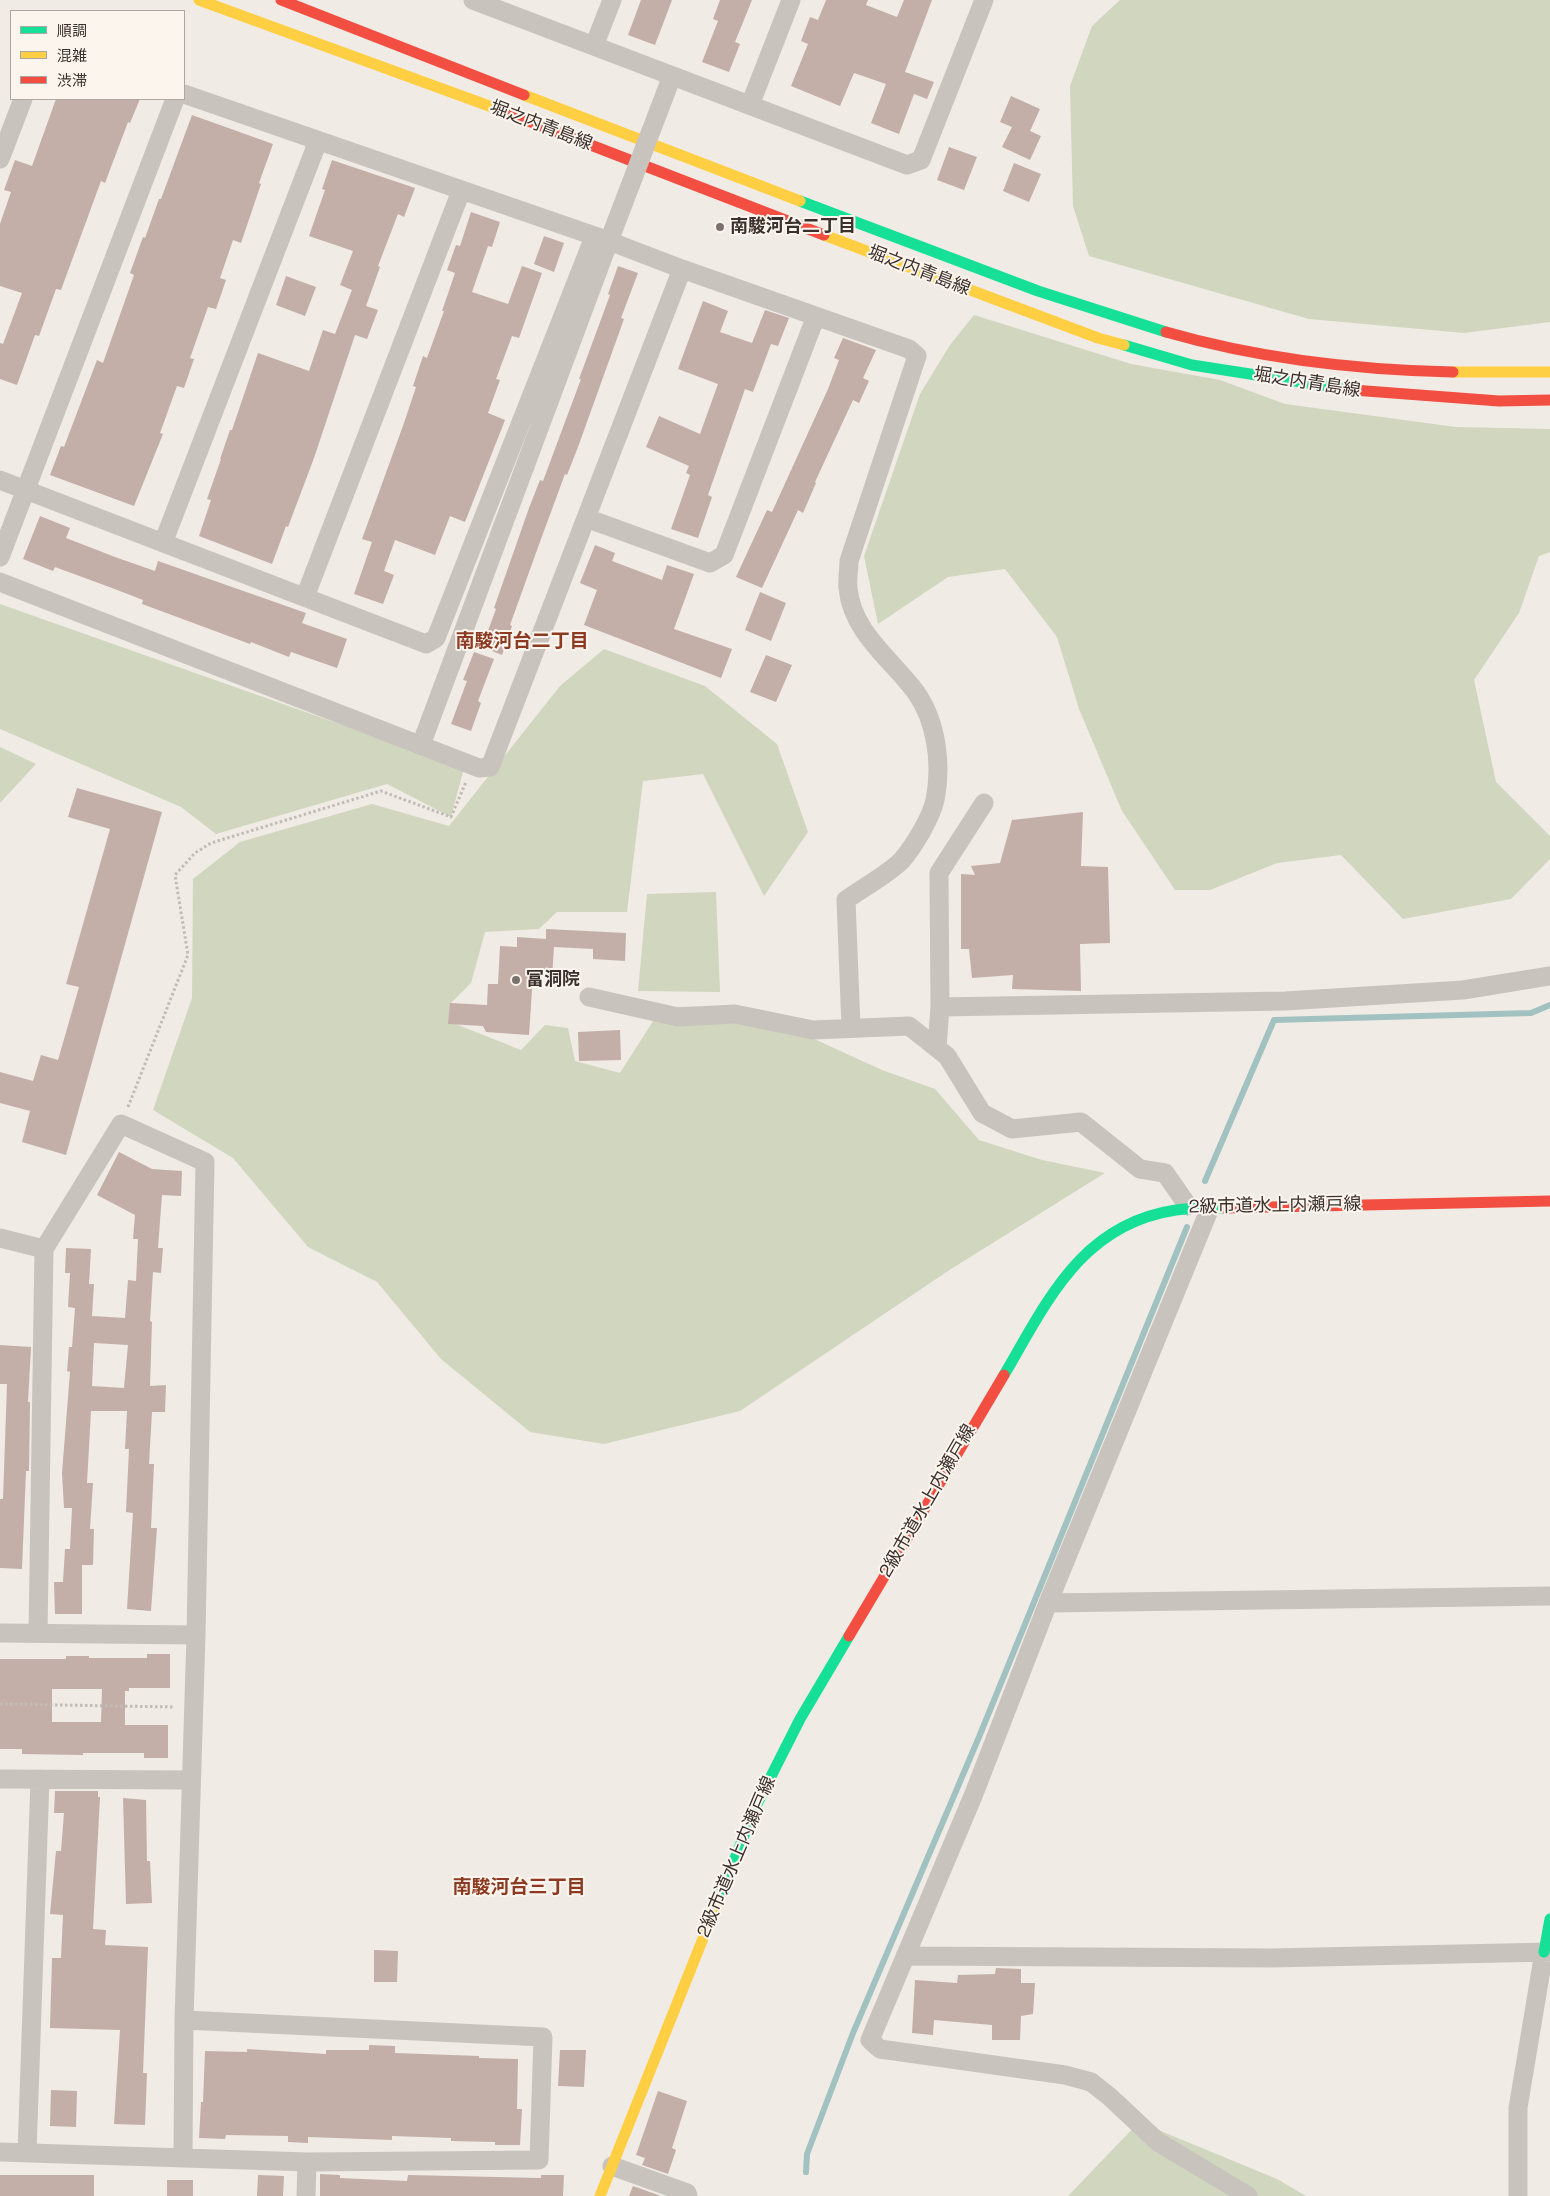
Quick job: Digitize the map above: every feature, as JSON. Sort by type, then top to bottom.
[{"type":"main road","name":"堀之内青島線","points":[[199,0],[530,122],[1098,338],[1192,365],[1366,392],[1499,401],[1550,400]]},
{"type":"main road","name":"堀之内青島線","points":[[281,0],[538,101],[1064,301],[1193,340],[1291,360],[1374,370],[1497,373],[1550,372]]},
{"type":"main road","name":"2級市道水上内瀬戸線","points":[[600,2196],[755,1808],[800,1719],[993,1390],[1053,1292],[1079,1259],[1104,1239],[1138,1219],[1188,1206],[1210,1208],[1550,1201]]},
{"type":"main road","points":[[1547,1952],[1550,1919]]},
{"type":"street","points":[[473,0],[907,165],[921,160],[984,0]]},
{"type":"street","points":[[594,46],[612,0]]},
{"type":"street","points":[[750,106],[791,0]]},
{"type":"street","points":[[0,480],[426,644],[436,638],[601,239],[672,76]]},
{"type":"street","points":[[185,94],[601,239],[909,349],[917,356],[849,561],[848,588],[855,614],[869,640],[916,692],[932,722],[938,765],[935,802],[922,831],[901,861],[846,900],[852,1027]]},
{"type":"street","points":[[0,159],[23,100]]},
{"type":"street","points":[[0,557],[175,100]]},
{"type":"street","points":[[163,543],[318,141]]},
{"type":"street","points":[[305,597],[461,191]]},
{"type":"street","points":[[421,745],[601,239]]},
{"type":"street","points":[[0,582],[479,768],[490,767],[682,269]]},
{"type":"street","points":[[586,518],[710,563],[724,555],[816,316]]},
{"type":"street","points":[[937,1048],[940,1007],[939,873],[984,803]]},
{"type":"street","points":[[940,1007],[1285,1001],[1463,990],[1550,976]]},
{"type":"street","points":[[589,997],[678,1017],[735,1014],[813,1030],[909,1026],[947,1056],[982,1113],[1012,1129],[1081,1122],[1140,1170],[1165,1173],[1188,1206]]},
{"type":"street","points":[[38,1633],[44,1249],[121,1124],[205,1162],[196,1635],[184,2020],[183,2158]]},
{"type":"street","points":[[1210,1208],[1048,1603],[973,1796],[870,2040],[880,2049],[1065,2075],[1091,2082],[1110,2096],[1158,2142],[1248,2196]]},
{"type":"street","points":[[0,1238],[44,1249]]},
{"type":"street","points":[[1048,1603],[1550,1596]]},
{"type":"street","points":[[0,1633],[196,1635]]},
{"type":"street","points":[[0,1778],[191,1780]]},
{"type":"street","points":[[27,2153],[40,1779]]},
{"type":"street","points":[[906,1956],[1271,1958],[1547,1952],[1518,2108],[1518,2196]]},
{"type":"street","points":[[0,2152],[307,2162],[539,2160],[544,2037],[184,2020]]},
{"type":"street","points":[[306,2196],[307,2162]]},
{"type":"street","points":[[612,2166],[687,2193],[688,2196]]},
{"type":"path","points":[[121,1124],[188,955],[175,875],[195,853],[212,843],[240,833],[381,791],[451,817],[473,765]]},
{"type":"path","points":[[0,1704],[193,1708]]},
{"type":"green space","points":[[1120,0],[1550,0],[1550,322],[1464,333],[1309,319],[1089,256],[1073,206],[1070,86],[1092,26]]},
{"type":"green space","points":[[974,315],[1131,364],[1220,380],[1285,404],[1456,427],[1550,429],[1550,552],[1539,556],[1519,613],[1474,680],[1496,782],[1550,836],[1550,859],[1511,899],[1403,919],[1341,855],[1277,863],[1210,890],[1175,890],[1122,811],[1079,709],[1057,637],[1005,569],[948,577],[878,624],[864,556],[920,394],[950,345]]},
{"type":"green space","points":[[0,604],[464,768],[451,817],[387,784],[216,834],[181,807],[0,729]]},
{"type":"green space","points":[[604,649],[705,686],[777,744],[808,832],[764,896],[703,774],[643,781],[627,912],[557,912],[539,929],[485,932],[471,983],[451,1003],[453,1023],[521,1050],[545,1025],[568,1028],[575,1061],[620,1073],[662,1007],[742,1006],[882,1070],[935,1089],[979,1140],[1042,1160],[1105,1173],[951,1269],[740,1411],[604,1444],[530,1432],[441,1359],[377,1282],[308,1247],[233,1158],[153,1110],[192,998],[193,879],[240,842],[372,804],[449,826],[560,686]]},
{"type":"green space","points":[[0,747],[36,764],[0,803]]},
{"type":"green space","points":[[716,892],[720,992],[638,991],[647,894]]},
{"type":"green space","points":[[1139,2122],[1277,2179],[1306,2196],[1068,2196]]},
{"type":"building","points":[[641,0],[672,0],[655,45],[628,35]]},
{"type":"building","points":[[720,0],[752,0],[735,42],[740,44],[729,72],[702,62],[718,21],[713,19]]},
{"type":"building","points":[[826,0],[868,0],[866,5],[897,17],[904,0],[932,0],[905,72],[934,82],[927,99],[914,94],[899,134],[871,123],[886,84],[854,73],[840,106],[791,86],[808,44],[801,41],[810,17],[818,20]]},
{"type":"building","points":[[1011,96],[1040,109],[1030,131],[1041,136],[1030,160],[1002,147],[1012,127],[1000,122]]},
{"type":"building","points":[[56,100],[140,100],[130,123],[128,122],[105,183],[101,181],[61,290],[56,289],[39,336],[35,335],[17,385],[0,379],[0,343],[3,344],[22,293],[0,286],[0,224],[11,192],[4,190],[15,160],[32,166]]},
{"type":"building","points":[[192,115],[273,144],[241,243],[233,240],[220,278],[226,280],[216,309],[208,307],[190,358],[194,359],[184,388],[177,386],[160,433],[163,434],[134,506],[50,475],[61,446],[64,447],[97,360],[103,363],[134,275],[130,273],[143,237],[145,238],[159,199],[161,199]]},
{"type":"building","points":[[949,147],[977,157],[964,190],[937,180]]},
{"type":"building","points":[[332,160],[415,188],[404,217],[398,214],[378,266],[380,267],[366,306],[378,310],[367,339],[355,335],[314,458],[272,564],[199,536],[211,500],[207,499],[258,353],[309,371],[323,330],[335,334],[352,290],[340,285],[353,251],[309,236],[325,190],[322,189]]},
{"type":"building","points":[[1014,163],[1041,174],[1029,202],[1003,191]]},
{"type":"building","points":[[471,212],[500,222],[492,247],[488,246],[472,292],[508,304],[522,266],[542,273],[519,338],[512,336],[496,379],[500,380],[488,413],[505,420],[465,522],[450,516],[435,555],[395,540],[384,571],[394,575],[383,604],[354,594],[372,542],[362,539],[416,387],[413,386],[423,356],[427,358],[444,311],[442,311],[455,273],[447,270],[456,245],[460,246]]},
{"type":"building","points":[[544,236],[564,243],[554,272],[534,264]]},
{"type":"building","points":[[618,266],[638,273],[621,318],[624,319],[578,447],[567,475],[565,474],[510,625],[512,626],[502,655],[482,647],[529,508],[540,480],[543,481],[581,379],[579,379],[610,295],[608,294]]},
{"type":"building","points":[[286,276],[316,287],[305,316],[276,305]]},
{"type":"building","points":[[703,301],[728,311],[720,332],[752,343],[765,310],[789,318],[778,346],[771,344],[753,392],[745,389],[708,495],[712,497],[698,538],[671,529],[690,475],[686,473],[689,466],[646,447],[659,416],[700,434],[718,384],[678,369]]},
{"type":"building","points":[[843,338],[876,350],[863,378],[869,381],[859,403],[853,400],[815,482],[803,513],[798,510],[762,588],[736,577],[767,510],[772,512],[828,389],[839,360],[834,358]]},
{"type":"building","points":[[40,516],[70,528],[66,538],[115,557],[155,571],[158,561],[306,613],[302,623],[347,639],[337,668],[291,652],[289,657],[251,642],[250,644],[142,604],[143,600],[112,588],[55,567],[53,571],[23,559]]},
{"type":"building","points":[[595,545],[615,553],[612,561],[662,580],[667,565],[694,574],[674,629],[732,649],[721,678],[584,625],[597,590],[580,583]]},
{"type":"building","points":[[760,592],[786,603],[771,641],[745,630]]},
{"type":"building","points":[[474,652],[494,659],[478,701],[481,703],[471,731],[451,724],[467,681],[463,680]]},
{"type":"building","points":[[766,655],[792,665],[776,702],[750,692]]},
{"type":"building","points":[[77,788],[162,812],[66,1155],[22,1142],[30,1111],[0,1103],[0,1072],[33,1081],[41,1055],[58,1060],[79,987],[66,984],[110,829],[68,817]]},
{"type":"building","points":[[1083,812],[1081,866],[1108,867],[1110,943],[1080,944],[1081,991],[1012,989],[1013,975],[972,978],[969,949],[961,949],[961,874],[975,875],[971,866],[1000,863],[1012,820]]},
{"type":"building","name":"富洞院","points":[[546,929],[626,933],[625,961],[593,959],[593,949],[554,947],[552,977],[533,975],[529,1035],[486,1032],[483,1026],[448,1024],[450,1003],[487,1005],[488,984],[498,984],[500,946],[517,947],[517,937],[546,939]]},
{"type":"building","points":[[620,1030],[621,1060],[579,1061],[578,1032]]},
{"type":"building","points":[[119,1152],[152,1169],[182,1171],[181,1196],[162,1195],[158,1248],[163,1248],[161,1273],[153,1272],[150,1321],[152,1322],[150,1386],[166,1385],[165,1412],[152,1412],[149,1464],[154,1464],[151,1528],[157,1528],[151,1611],[127,1609],[133,1513],[126,1512],[129,1449],[125,1449],[127,1411],[91,1411],[87,1483],[93,1483],[90,1529],[94,1529],[93,1565],[82,1565],[82,1614],[55,1614],[54,1582],[63,1582],[65,1549],[70,1549],[72,1508],[64,1508],[62,1473],[70,1372],[67,1371],[69,1347],[72,1347],[75,1308],[68,1307],[70,1273],[65,1273],[66,1248],[91,1249],[89,1284],[94,1284],[92,1316],[125,1318],[128,1280],[136,1281],[138,1239],[133,1239],[135,1215],[97,1195]],"holes":[[[94,1343],[128,1345],[124,1388],[92,1386]]]},
{"type":"building","points":[[0,1345],[31,1347],[28,1402],[30,1402],[29,1471],[26,1471],[22,1569],[0,1568],[0,1499],[3,1499],[7,1384],[0,1384]]},
{"type":"building","points":[[147,1654],[170,1654],[170,1688],[129,1688],[129,1691],[125,1691],[125,1725],[168,1725],[168,1758],[144,1758],[144,1753],[22,1754],[22,1749],[0,1749],[0,1659],[66,1659],[66,1656],[147,1658]],"holes":[[[52,1689],[102,1689],[101,1722],[52,1722]]]},
{"type":"building","points":[[55,1791],[98,1791],[98,1797],[100,1797],[93,1929],[106,1930],[105,1945],[148,1947],[143,2073],[147,2073],[145,2125],[114,2124],[120,2030],[50,2028],[52,1958],[61,1958],[63,1915],[50,1914],[56,1851],[61,1851],[64,1813],[54,1813]]},
{"type":"building","points":[[123,1798],[146,1800],[147,1861],[150,1861],[152,1903],[126,1904]]},
{"type":"building","points":[[374,1950],[398,1951],[397,1982],[374,1982]]},
{"type":"building","points":[[996,1968],[1021,1969],[1021,1983],[1035,1983],[1033,2014],[1021,2016],[1020,2040],[992,2040],[992,2025],[934,2020],[933,2035],[912,2033],[915,1980],[957,1983],[958,1975],[995,1974]]},
{"type":"building","points":[[369,2045],[395,2046],[395,2053],[518,2059],[517,2109],[522,2109],[520,2145],[495,2145],[495,2142],[451,2141],[451,2138],[392,2136],[392,2140],[308,2137],[308,2143],[288,2142],[288,2136],[226,2135],[225,2139],[199,2138],[201,2102],[203,2102],[205,2051],[247,2052],[247,2049],[326,2054],[326,2050],[369,2050]]},
{"type":"building","points":[[560,2050],[586,2050],[584,2087],[558,2086]]},
{"type":"building","points":[[51,2090],[77,2091],[76,2127],[50,2126]]},
{"type":"building","points":[[658,2091],[687,2101],[672,2148],[676,2150],[668,2174],[642,2165],[645,2158],[636,2155]]},
{"type":"building","points":[[320,2174],[340,2175],[340,2178],[407,2181],[408,2175],[541,2178],[541,2175],[564,2175],[563,2196],[320,2196]]},
{"type":"building","points":[[0,2175],[94,2175],[94,2196],[0,2196]]},
{"type":"building","points":[[258,2175],[284,2176],[283,2196],[257,2196]]},
{"type":"building","points":[[167,2180],[193,2180],[193,2196],[167,2196]]},
{"type":"building","points":[[633,2186],[661,2196],[629,2196]]},
{"type":"waterway","points":[[1205,1181],[1274,1020],[1531,1013],[1550,1005]]},
{"type":"waterway","points":[[806,2172],[807,2154],[853,2033],[979,1737],[1187,1227]]},
{"type":"traffic: fast","points":[[800,201],[1038,291],[1166,332]]},
{"type":"traffic: fast","points":[[1124,345],[1192,365],[1353,390]]},
{"type":"traffic: fast","points":[[1004,1375],[1052,1294],[1070,1270],[1091,1249],[1115,1231],[1143,1218],[1182,1209],[1225,1208]]},
{"type":"traffic: fast","points":[[718,1901],[755,1808],[800,1719],[849,1636]]},
{"type":"traffic: fast","points":[[1544,1952],[1550,1919]]},
{"type":"traffic: slow","points":[[199,0],[500,110]]},
{"type":"traffic: slow","points":[[524,95],[800,201]]},
{"type":"traffic: slow","points":[[824,235],[1098,338],[1124,345]]},
{"type":"traffic: slow","points":[[1453,372],[1550,372]]},
{"type":"traffic: slow","points":[[600,2196],[718,1901]]},
{"type":"traffic: jam","points":[[281,0],[524,95]]},
{"type":"traffic: jam","points":[[500,110],[824,235]]},
{"type":"traffic: jam","points":[[1166,332],[1272,356],[1344,366],[1453,372]]},
{"type":"traffic: jam","points":[[1353,390],[1499,401],[1550,400]]},
{"type":"traffic: jam","points":[[1225,1208],[1550,1201]]},
{"type":"traffic: jam","points":[[849,1636],[1004,1375]]},
{"type":"place","name":"南駿河台二丁目","points":[[720,227]]},
{"type":"place","name":"富洞院","points":[[516,980]]},
{"type":"district","name":"南駿河台二丁目","points":[[522,642]]},
{"type":"district","name":"南駿河台三丁目","points":[[519,1888]]}]
